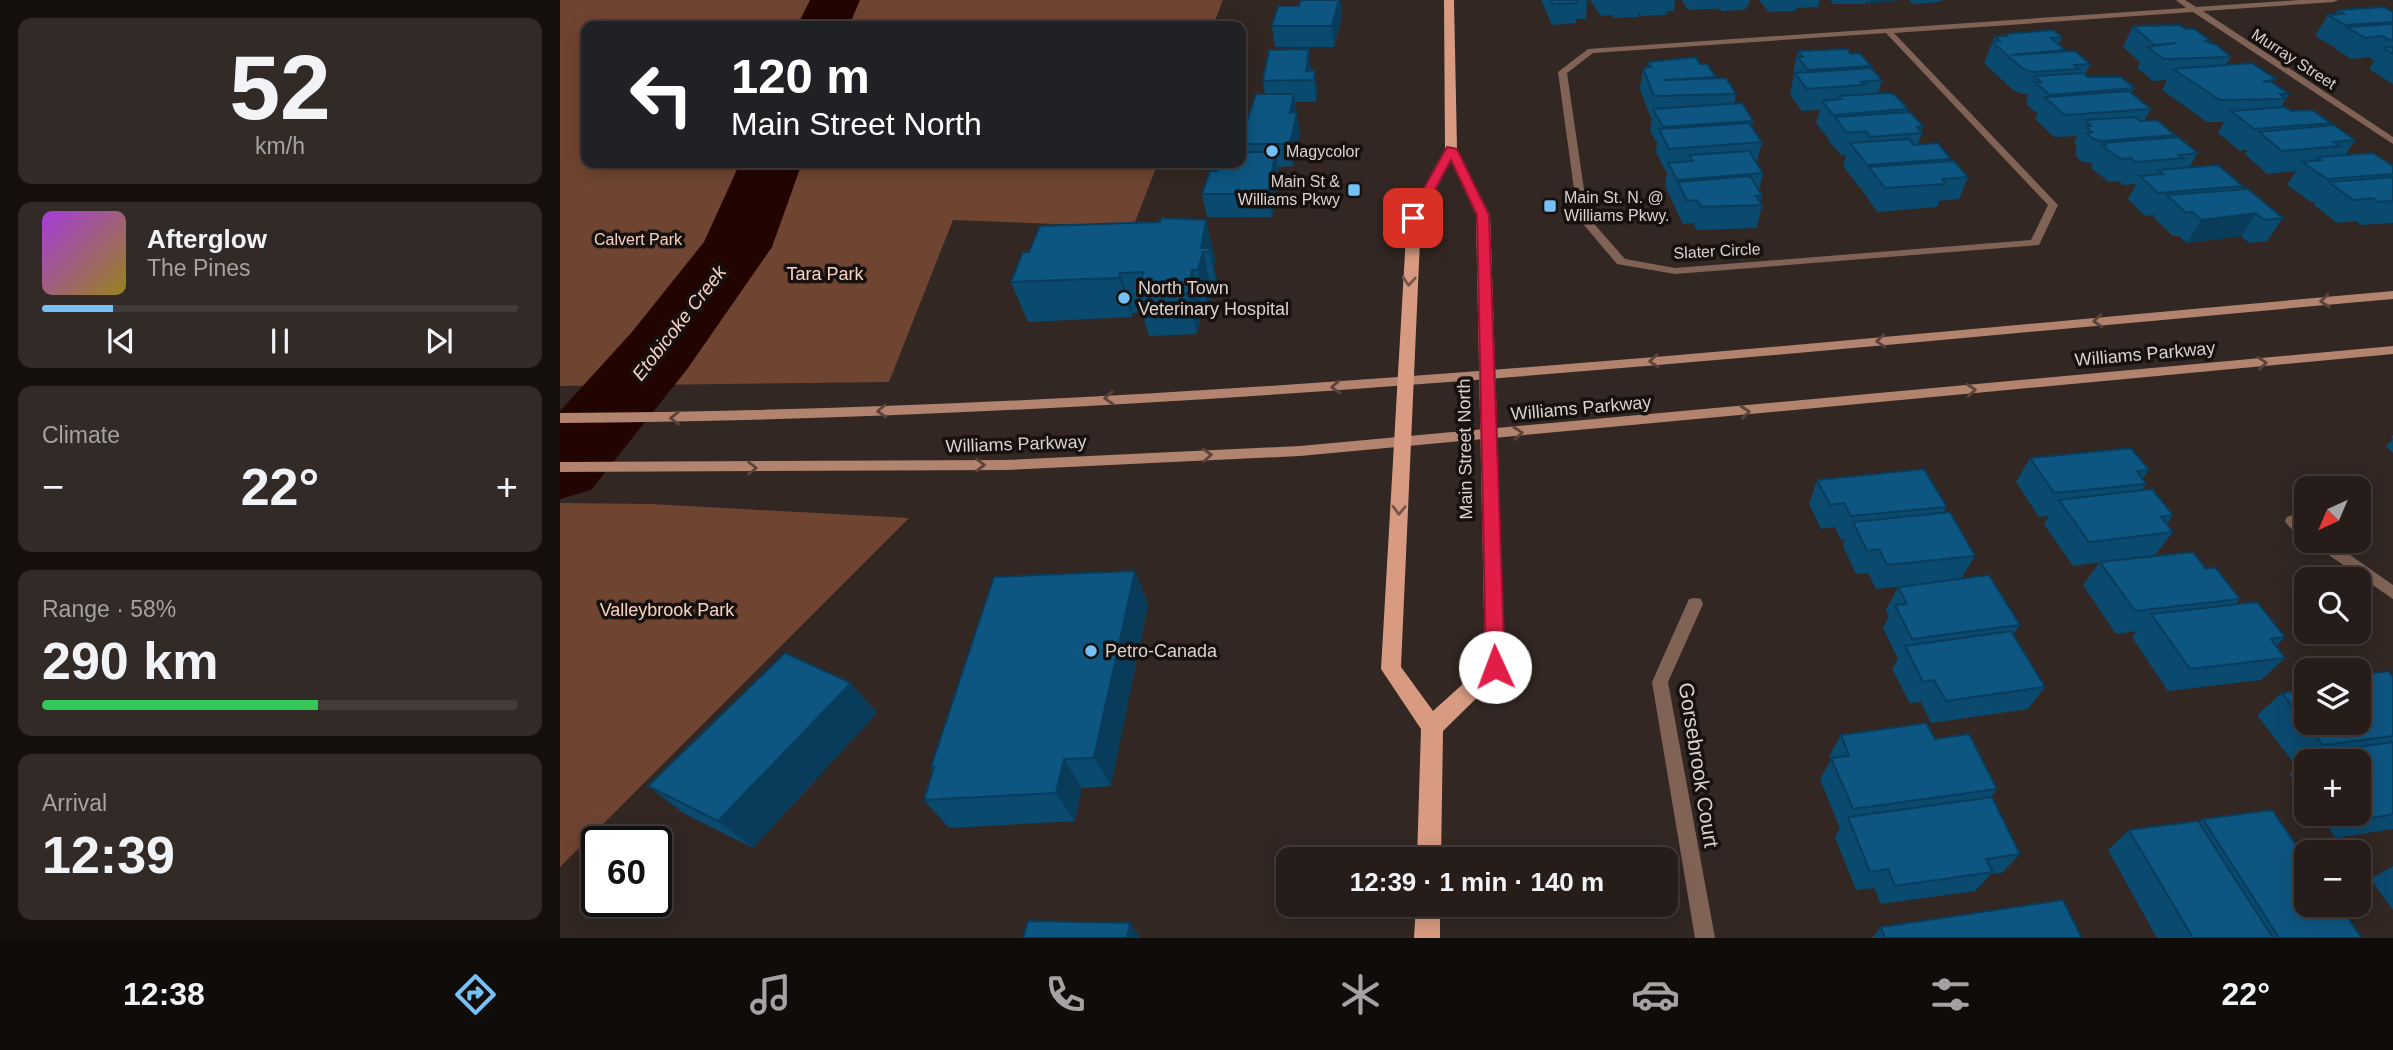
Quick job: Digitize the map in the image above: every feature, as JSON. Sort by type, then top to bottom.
[{"type":"main road","name":"Main Street North","points":[[1449,0],[1451,149],[1483,215],[1495,667],[1432,727],[1391,669],[1413,218],[1451,149]]},
{"type":"main road","name":"Williams Parkway","points":[[560,418],[743,417],[1404,381],[2393,295]]},
{"type":"main road","name":"Williams Parkway","points":[[560,467],[1005,465],[1300,451],[2393,351]]},
{"type":"main road","points":[[1429,847],[1432,727]]},
{"type":"main road","points":[[1427,938],[1428,917]]},
{"type":"street","name":"Murray Street","points":[[2180,0],[2393,141]]},
{"type":"street","name":"Slater Circle","points":[[1890,33],[2053,205],[2035,243],[1675,271],[1621,262],[1583,218],[1562,72],[1591,51],[2196,12],[2334,0]]},
{"type":"street","points":[[2336,553],[2393,593]]},
{"type":"street","name":"Gorsebrook Court","points":[[1695,604],[1660,682],[1705,938]]},
{"type":"green space","points":[[560,0],[1223,0],[1215,21],[581,21],[581,168],[1156,168],[1133,227],[953,220],[889,382],[560,386]]},
{"type":"green space","name":"Valleybrook Park","points":[[560,503],[651,504],[909,518],[601,826],[581,826],[581,846],[560,867]]},
{"type":"building","points":[[1301,0],[1339,0],[1332,26],[1272,26],[1278,6],[1299,6]]},
{"type":"building","points":[[1551,0],[1576,0],[1578,3],[1553,4]]},
{"type":"building","points":[[2384,7],[2393,12],[2393,22],[2345,25],[2328,15],[2344,14],[2338,10]]},
{"type":"building","points":[[2393,24],[2393,40],[2383,36],[2365,38],[2347,27]]},
{"type":"building","points":[[2180,25],[2186,29],[2194,29],[2211,41],[2204,41],[2217,45],[2231,57],[2164,59],[2147,47],[2176,43],[2154,45],[2133,26]]},
{"type":"building","points":[[2053,30],[2062,37],[2051,38],[2065,50],[2011,55],[2075,51],[2090,64],[2074,65],[2079,69],[2031,72],[2022,68],[1992,42],[2000,41],[1995,36],[2007,36],[2005,34]]},
{"type":"building","points":[[2393,47],[2393,54],[2383,48]]},
{"type":"building","points":[[1309,49],[1306,71],[1315,70],[1314,80],[1263,81],[1269,50]]},
{"type":"building","points":[[1847,49],[1851,54],[1860,53],[1871,66],[1808,70],[1798,57],[1803,57],[1798,51]]},
{"type":"building","points":[[1696,57],[1700,64],[1707,64],[1716,77],[1664,80],[1726,78],[1736,94],[1654,96],[1643,68],[1651,67],[1648,62]]},
{"type":"building","points":[[2252,63],[2276,79],[2263,82],[2270,81],[2289,94],[2280,94],[2286,99],[2220,100],[2173,69]]},
{"type":"building","points":[[1871,68],[1882,80],[1861,82],[1864,85],[1807,89],[1795,73]]},
{"type":"building","points":[[2083,73],[2088,77],[2121,77],[2134,88],[2050,95],[2035,82],[2041,82],[2035,76]]},
{"type":"building","points":[[2129,91],[2151,109],[2064,115],[2045,97]]},
{"type":"building","points":[[1256,94],[1294,94],[1290,113],[1297,112],[1290,144],[1246,144],[1246,124]]},
{"type":"building","points":[[1894,94],[1908,109],[1833,115],[1822,101],[1841,99],[1838,96]]},
{"type":"building","points":[[1742,103],[1753,121],[1663,127],[1653,109]]},
{"type":"building","points":[[2285,107],[2291,111],[2312,110],[2331,123],[2254,129],[2231,111]]},
{"type":"building","points":[[1910,112],[1923,126],[1917,127],[1922,133],[1870,137],[1866,131],[1847,133],[1835,117]]},
{"type":"building","points":[[2136,117],[2140,121],[2157,120],[2175,135],[2101,141],[2086,133],[2092,132],[2086,126],[2091,126],[2085,120]]},
{"type":"building","points":[[1749,123],[1762,142],[1669,149],[1659,129]]},
{"type":"building","points":[[2334,125],[2355,140],[2333,142],[2340,146],[2282,151],[2259,132]]},
{"type":"building","points":[[2178,137],[2198,153],[2179,155],[2184,158],[2135,162],[2131,158],[2121,159],[2102,146],[2106,145],[2103,143]]},
{"type":"building","points":[[1909,139],[1914,145],[1938,143],[1951,159],[1867,165],[1850,143]]},
{"type":"building","points":[[1749,151],[1763,173],[1677,180],[1668,163],[1693,161],[1689,155]]},
{"type":"building","points":[[1246,152],[1275,152],[1269,194],[1202,194],[1210,171],[1217,171],[1218,168],[1246,168]]},
{"type":"building","points":[[2373,153],[2393,166],[2393,174],[2327,179],[2302,162],[2321,160],[2317,157]]},
{"type":"building","points":[[1954,161],[1968,177],[1942,179],[1946,184],[1885,188],[1869,167]]},
{"type":"building","points":[[2218,165],[2243,186],[2158,193],[2140,176],[2163,174],[2158,170]]},
{"type":"building","points":[[1750,176],[1762,195],[1756,196],[1762,205],[1701,207],[1697,200],[1687,201],[1678,182]]},
{"type":"building","points":[[2393,177],[2393,201],[2379,202],[2373,198],[2353,200],[2329,182]]},
{"type":"building","points":[[2248,189],[2283,218],[2264,220],[2256,213],[2201,220],[2193,212],[2186,213],[2167,195]]},
{"type":"building","points":[[1161,218],[1206,220],[1201,248],[1210,248],[1209,252],[1203,252],[1198,270],[1192,270],[1187,294],[1137,296],[1143,272],[1120,273],[1119,278],[1011,282],[1023,252],[1029,252],[1040,226],[1160,222]]},
{"type":"building","points":[[2131,448],[2149,470],[2137,471],[2146,484],[2054,493],[2030,458]]},
{"type":"building","points":[[1924,469],[1947,507],[1851,516],[1844,503],[1830,505],[1817,480]]},
{"type":"building","points":[[2152,489],[2173,515],[2161,517],[2173,532],[2089,542],[2059,500]]},
{"type":"building","points":[[1950,512],[1975,556],[1887,565],[1879,549],[1867,551],[1853,522]]},
{"type":"building","points":[[2193,552],[2206,569],[2215,567],[2240,599],[2135,611],[2100,562]]},
{"type":"building","points":[[1135,571],[1094,758],[1064,759],[1056,793],[924,800],[934,767],[931,767],[994,577]]},
{"type":"building","points":[[1989,575],[2020,625],[1912,639],[1895,605],[1907,604],[1898,587]]},
{"type":"building","points":[[2257,602],[2285,637],[2271,639],[2285,658],[2190,669],[2151,614]]},
{"type":"building","points":[[2011,631],[2045,687],[1946,701],[1934,680],[1923,682],[1905,646]]},
{"type":"building","points":[[785,653],[851,683],[718,821],[648,786]]},
{"type":"building","points":[[2388,671],[2393,677],[2393,736],[2323,745],[2315,735],[2371,735],[2371,673]]},
{"type":"building","points":[[2294,692],[2294,708],[2282,693]]},
{"type":"building","points":[[1926,723],[1935,739],[1969,734],[1997,789],[1853,809],[1831,758],[1849,756],[1841,735]]},
{"type":"building","points":[[2393,742],[2393,814],[2371,818],[2371,749],[2344,749]]},
{"type":"building","points":[[1992,797],[2020,854],[1986,859],[1993,872],[1895,886],[1888,869],[1870,872],[1848,817]]},
{"type":"building","points":[[2272,810],[2294,842],[2294,917],[2347,917],[2362,938],[2279,938],[2203,819]]},
{"type":"building","points":[[2198,821],[2273,938],[2193,938],[2129,830]]},
{"type":"building","points":[[2063,900],[2082,938],[1885,938],[1881,927]]},
{"type":"building","points":[[1028,921],[1130,923],[1127,938],[1023,938]]},
{"type":"waterway","name":"Etobicoke Creek","points":[[825,21],[835,0]]},
{"type":"waterway","name":"Etobicoke Creek","points":[[560,467],[660,350],[737,247],[769,168]]},
{"type":"place","name":"Magycolor","points":[[1272,151]]},
{"type":"place","name":"Main St & Williams Pkwy","points":[[1354,190]]},
{"type":"place","name":"Main St. N. @ Williams Pkwy.","points":[[1550,206]]},
{"type":"place","name":"North Town Veterinary Hospital","points":[[1124,298]]},
{"type":"place","name":"Petro-Canada","points":[[1091,651]]},
{"type":"route","points":[[1413,218],[1451,149],[1483,215],[1495,667]]},
{"type":"park label","name":"Calvert Park","points":[[638,239]]},
{"type":"park label","name":"Tara Park","points":[[825,274]]}]
